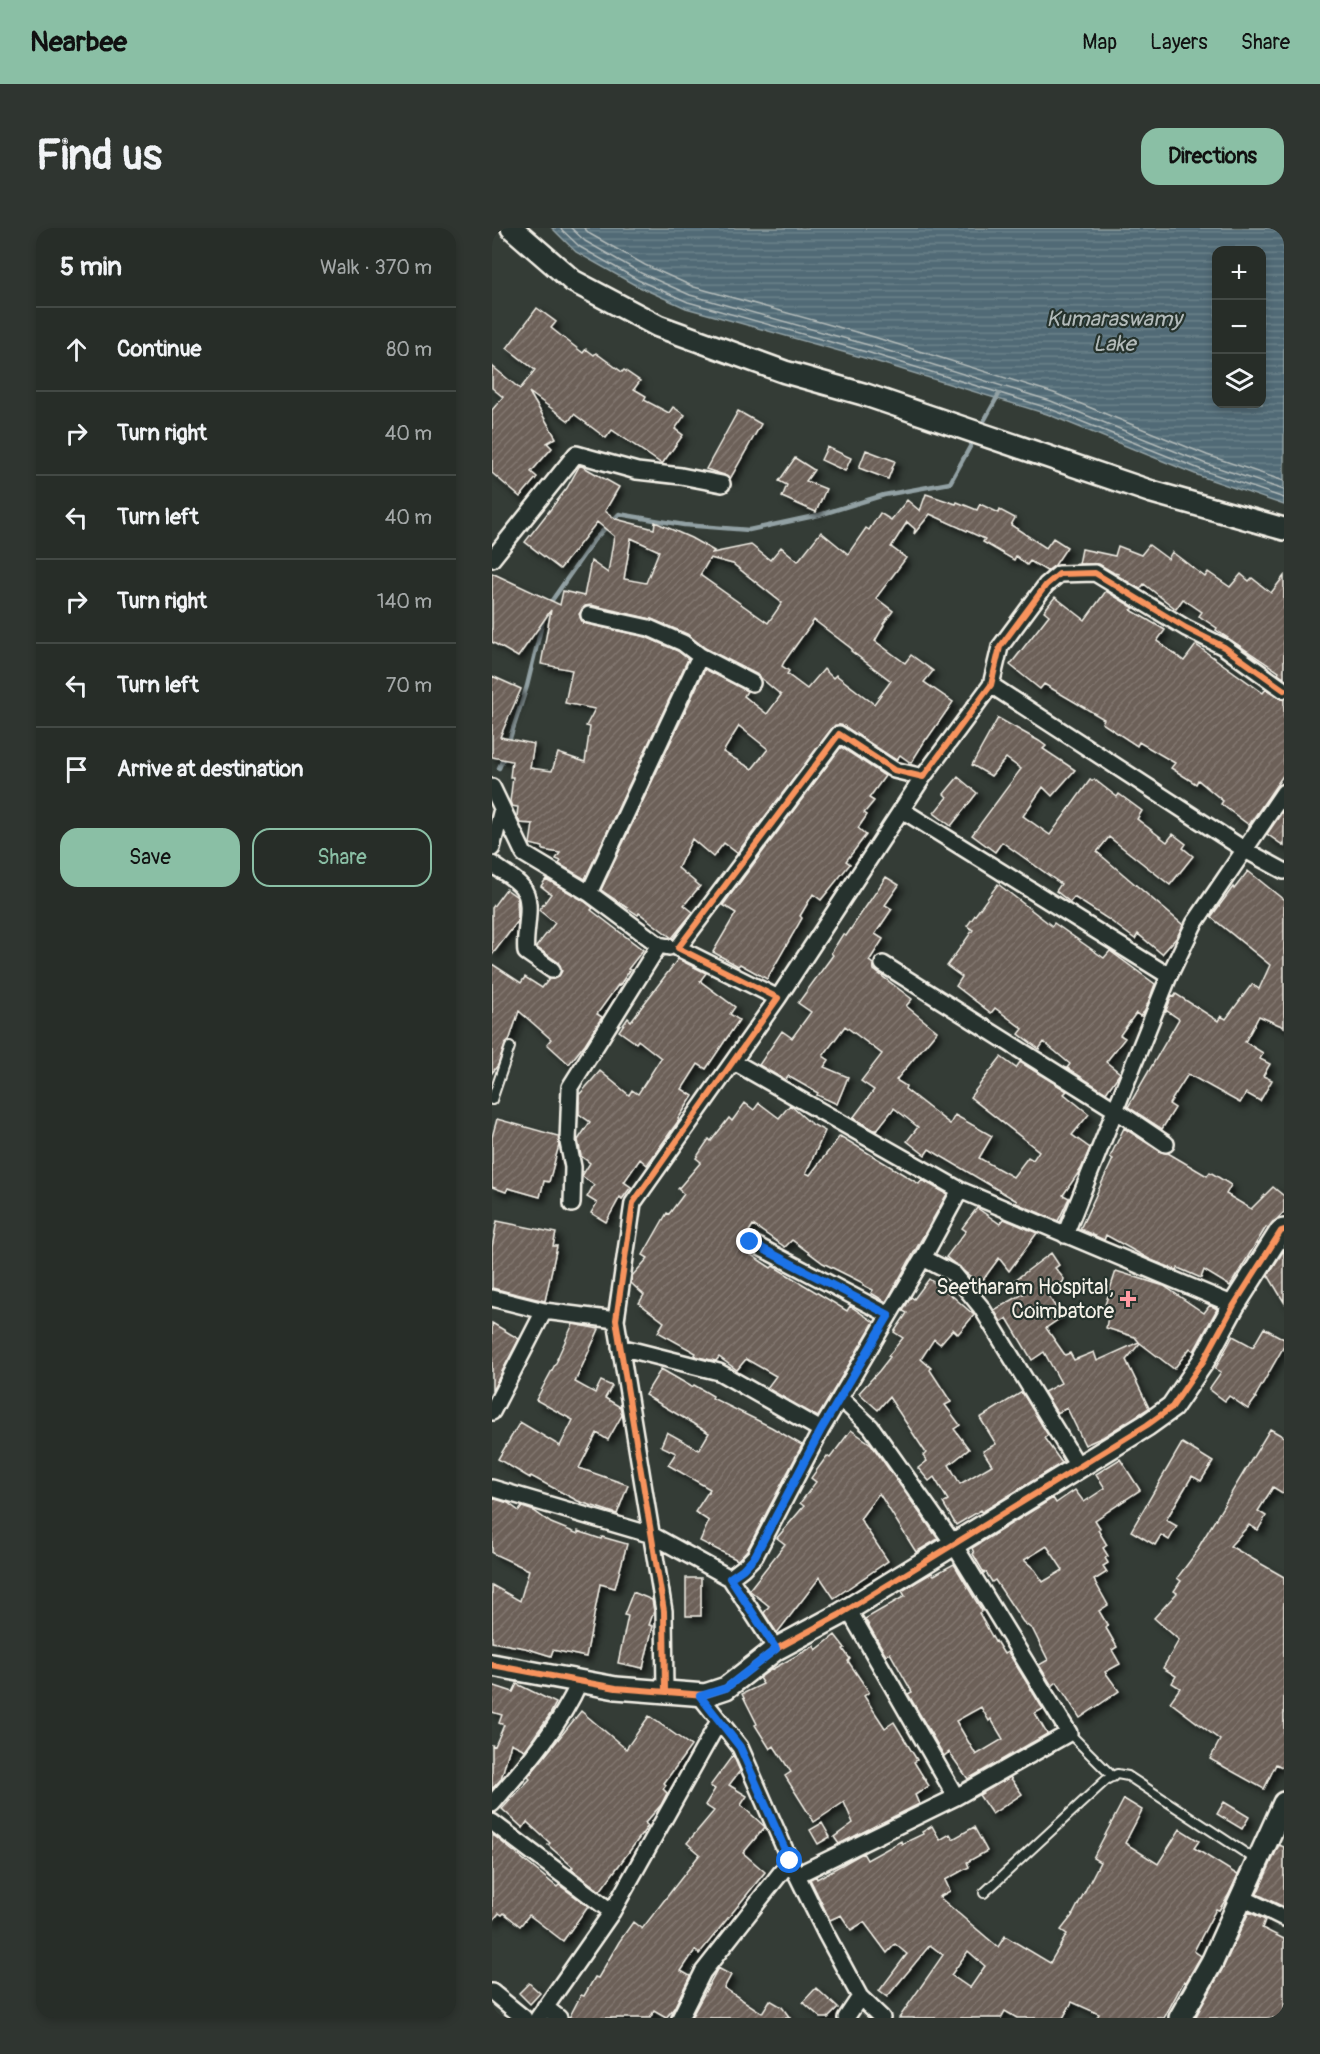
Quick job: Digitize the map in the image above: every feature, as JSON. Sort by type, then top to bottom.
[{"type":"street","points":[[512,228],[573,281],[658,326],[785,372],[862,394],[1152,492],[1284,529]]},
{"type":"street","points":[[492,559],[576,454],[637,471],[722,484]]},
{"type":"street","points":[[665,1692],[664,1611],[641,1460],[616,1320],[633,1203],[778,998],[923,777],[991,685],[1000,647],[1046,585],[1059,574],[1095,573],[1186,628],[1224,647],[1284,690]]},
{"type":"street","points":[[589,615],[649,628],[683,643],[700,656],[752,683]]},
{"type":"street","points":[[589,893],[700,656]]},
{"type":"street","points":[[991,685],[1245,850],[1284,871]]},
{"type":"street","points":[[678,948],[839,734],[894,770],[923,777]]},
{"type":"street","points":[[492,787],[524,854],[589,893],[659,945],[678,948],[778,998]]},
{"type":"street","points":[[1065,1235],[1169,976],[1194,924],[1284,792]]},
{"type":"street","points":[[492,848],[502,809]]},
{"type":"street","points":[[902,810],[1169,976]]},
{"type":"street","points":[[492,864],[523,888],[528,908],[524,942],[526,952],[552,970]]},
{"type":"street","points":[[572,1204],[573,1167],[568,1142],[570,1088],[659,945]]},
{"type":"street","points":[[883,964],[1166,1144]]},
{"type":"street","points":[[734,1062],[960,1190],[1234,1305]]},
{"type":"street","points":[[730,1578],[743,1569],[755,1556],[821,1430],[923,1258],[960,1190]]},
{"type":"street","points":[[492,1665],[616,1688],[700,1696],[726,1688],[776,1649],[848,1609],[1172,1407],[1204,1359],[1234,1305],[1284,1230]]},
{"type":"street","points":[[750,1242],[889,1315]]},
{"type":"street","points":[[923,1258],[954,1274],[981,1307],[1078,1466]]},
{"type":"street","points":[[492,1298],[544,1311],[616,1320]]},
{"type":"street","points":[[492,1412],[544,1311]]},
{"type":"street","points":[[620,1347],[718,1372],[821,1430]]},
{"type":"street","points":[[797,1875],[956,1797],[1069,1733],[953,1543],[871,1427],[840,1398]]},
{"type":"street","points":[[492,1488],[652,1536],[730,1578],[776,1649]]},
{"type":"street","points":[[848,1609],[956,1797]]},
{"type":"street","points":[[492,1804],[534,1757],[569,1706],[580,1681]]},
{"type":"street","points":[[700,1696],[740,1747],[790,1861],[826,1935],[860,1997],[882,2018]]},
{"type":"street","points":[[560,2018],[542,2013],[612,1912],[719,1721]]},
{"type":"street","points":[[1180,2018],[1212,1962],[1284,1803]]},
{"type":"street","points":[[492,1822],[612,1912]]},
{"type":"street","points":[[680,2018],[703,1972],[790,1861]]},
{"type":"street","points":[[1241,1897],[1284,1918]]},
{"type":"street","points":[[492,1992],[524,2018]]},
{"type":"street","points":[[846,2018],[860,1997]]},
{"type":"lane","points":[[492,1100],[510,1047]]},
{"type":"lane","points":[[1069,1733],[1113,1777]]},
{"type":"lane","points":[[984,1893],[1106,1780],[1117,1774],[1128,1776],[1257,1861]]},
{"type":"water","name":"Kumaraswamy Lake","points":[[552,228],[1284,228],[1284,505],[1200,476],[1047,414],[868,359],[686,308],[635,285],[576,252]]},
{"type":"building","points":[[537,308],[556,322],[551,328],[583,353],[586,349],[594,355],[596,353],[622,372],[624,370],[640,381],[634,389],[646,396],[644,400],[669,413],[673,407],[685,415],[675,429],[683,435],[662,464],[612,430],[606,438],[574,414],[569,421],[529,392],[556,438],[547,443],[552,448],[531,472],[537,477],[520,497],[492,473],[492,410],[503,397],[492,388],[492,366],[520,389],[535,370],[507,348]]},
{"type":"building","points":[[738,411],[761,424],[730,479],[706,469]]},
{"type":"building","points":[[827,447],[851,458],[845,471],[821,460]]},
{"type":"building","points":[[866,450],[895,461],[888,479],[859,468]]},
{"type":"building","points":[[795,458],[814,470],[806,481],[826,489],[816,512],[782,497],[787,485],[779,481]]},
{"type":"building","points":[[580,465],[619,487],[605,511],[616,519],[654,529],[655,522],[691,538],[714,551],[712,553],[751,545],[770,560],[781,547],[798,561],[821,532],[848,554],[866,528],[869,530],[880,513],[891,520],[907,500],[920,511],[926,494],[977,510],[980,504],[999,513],[1000,510],[1015,518],[1011,525],[1046,548],[1053,538],[1067,547],[1055,565],[1047,571],[1030,561],[1027,565],[1016,556],[1014,560],[983,542],[985,539],[930,514],[914,534],[915,529],[907,522],[891,547],[906,558],[876,598],[893,611],[883,624],[875,641],[905,663],[911,655],[933,671],[924,682],[953,702],[911,763],[900,755],[896,760],[844,726],[835,725],[737,853],[724,843],[713,857],[692,839],[678,868],[700,886],[684,905],[693,912],[672,938],[639,913],[638,915],[601,890],[705,669],[747,691],[744,696],[767,714],[781,695],[756,674],[705,648],[687,634],[651,619],[591,605],[585,606],[579,614],[583,623],[646,637],[678,651],[688,659],[585,879],[559,864],[561,861],[556,859],[560,853],[543,850],[543,847],[530,844],[533,824],[520,823],[517,816],[518,807],[512,806],[510,802],[512,761],[492,757],[492,676],[521,689],[500,737],[534,744],[530,768],[552,771],[558,753],[585,762],[590,727],[586,726],[595,709],[565,703],[572,670],[541,664],[551,610],[518,657],[492,642],[492,573],[560,605],[563,591],[584,596],[591,561],[608,573],[614,536],[597,522],[560,569],[525,542],[567,488]],"holes":[[[631,538],[659,551],[646,583],[624,579]],[[710,558],[733,564],[782,603],[768,623],[700,575]],[[814,620],[891,681],[874,704],[836,675],[833,678],[824,669],[807,689],[787,674],[789,671],[782,666]],[[739,726],[768,749],[752,769],[723,752]]]},
{"type":"building","points":[[1149,545],[1168,559],[1172,552],[1205,577],[1208,572],[1230,587],[1241,574],[1249,581],[1252,578],[1271,593],[1284,576],[1284,678],[1278,674],[1279,672],[1216,630],[1217,628],[1199,616],[1202,612],[1183,599],[1176,609],[1144,584],[1140,589],[1118,576],[1119,574],[1099,564],[1079,564],[1082,549],[1115,556],[1118,546],[1141,555]]},
{"type":"building","points":[[1106,591],[1134,608],[1131,610],[1165,630],[1157,641],[1184,661],[1196,645],[1263,693],[1266,689],[1284,700],[1284,774],[1249,825],[1221,804],[1223,801],[1198,780],[1196,784],[1171,768],[1175,763],[1139,742],[1137,746],[1102,723],[1104,719],[1044,684],[1040,689],[1010,665],[1049,615],[1044,611],[1055,597],[1085,620]]},
{"type":"building","points":[[998,718],[1039,741],[1046,746],[1043,749],[1075,770],[1052,796],[1043,787],[1023,816],[1050,835],[1090,780],[1095,780],[1117,797],[1119,794],[1142,811],[1137,819],[1167,842],[1173,834],[1186,844],[1183,848],[1193,856],[1170,885],[1109,837],[1097,852],[1183,925],[1177,937],[1162,954],[1138,934],[1135,939],[1074,897],[1070,902],[1056,891],[1061,884],[1002,842],[995,852],[972,835],[1021,769],[1006,758],[991,776],[972,765]]},
{"type":"building","points":[[841,747],[885,776],[869,798],[874,801],[864,813],[867,815],[858,828],[866,835],[846,861],[850,864],[821,900],[813,894],[767,979],[713,952],[736,913],[723,905]]},
{"type":"building","points":[[958,777],[977,793],[951,826],[934,813],[947,797],[944,794]]},
{"type":"building","points":[[1284,809],[1284,846],[1267,834]]},
{"type":"building","points":[[1248,871],[1284,900],[1284,1027],[1259,1016],[1245,1042],[1263,1053],[1260,1059],[1270,1064],[1263,1076],[1272,1080],[1260,1101],[1246,1093],[1240,1103],[1188,1074],[1169,1104],[1175,1108],[1162,1129],[1128,1107],[1179,1019],[1167,1011],[1165,1013],[1172,996],[1176,994],[1218,1021],[1221,1016],[1226,1019],[1252,984],[1259,989],[1270,965],[1211,917]]},
{"type":"building","points":[[886,877],[899,885],[885,905],[892,909],[875,934],[883,939],[869,961],[873,964],[874,970],[912,999],[906,1006],[937,1031],[896,1080],[950,1124],[955,1115],[992,1136],[979,1158],[1013,1177],[1028,1157],[1033,1160],[1039,1151],[970,1097],[1001,1057],[1016,1068],[1020,1062],[1067,1091],[1064,1094],[1089,1114],[1072,1135],[1090,1148],[1081,1169],[1063,1195],[1069,1198],[1058,1221],[1016,1203],[1017,1201],[929,1149],[925,1155],[907,1141],[918,1127],[894,1108],[876,1131],[853,1118],[874,1090],[861,1081],[882,1054],[845,1026],[823,1056],[829,1060],[824,1067],[848,1077],[837,1104],[817,1095],[818,1093],[788,1076],[785,1080],[759,1065],[782,1031],[792,1038],[811,1012],[798,1003],[833,955],[831,953],[843,934],[846,936]]},
{"type":"building","points":[[546,879],[584,901],[593,908],[591,910],[643,950],[597,1014],[602,1017],[569,1064],[547,1044],[551,1039],[519,1011],[509,1041],[492,1073],[492,964],[521,983],[525,977],[542,988],[549,979],[557,978],[562,971],[558,962],[536,947],[555,923],[539,910],[551,894],[541,886]]},
{"type":"building","points":[[998,884],[1052,926],[1054,923],[1104,958],[1110,951],[1155,984],[1145,1011],[1140,1016],[1136,1013],[1120,1035],[1125,1038],[1106,1062],[1120,1073],[1106,1093],[1067,1068],[1070,1064],[1044,1042],[1039,1049],[1019,1034],[1023,1029],[995,1008],[991,1013],[956,986],[962,977],[947,966],[973,930],[967,926]]},
{"type":"building","points":[[506,889],[517,897],[518,921],[492,955],[492,908]]},
{"type":"building","points":[[678,959],[706,973],[700,981],[735,1007],[730,1014],[739,1020],[706,1069],[698,1064],[682,1089],[693,1096],[647,1165],[640,1159],[624,1182],[631,1187],[622,1199],[620,1197],[606,1222],[591,1213],[597,1203],[587,1197],[594,1185],[582,1176],[590,1163],[581,1156],[578,1140],[590,1122],[579,1114],[579,1095],[600,1071],[629,1095],[632,1090],[638,1094],[661,1058],[638,1040],[636,1043],[619,1031],[628,1018],[631,1021]]},
{"type":"building","points":[[745,1103],[754,1110],[759,1103],[779,1118],[790,1105],[810,1123],[825,1131],[806,1173],[810,1175],[840,1136],[919,1184],[922,1180],[947,1194],[886,1302],[871,1293],[873,1290],[863,1283],[823,1263],[792,1240],[785,1247],[753,1225],[742,1237],[739,1247],[771,1268],[773,1266],[847,1311],[850,1306],[874,1322],[818,1417],[767,1388],[776,1376],[746,1359],[737,1370],[719,1357],[716,1361],[698,1357],[696,1353],[658,1332],[664,1322],[639,1303],[644,1295],[631,1283],[632,1276],[648,1258],[643,1255],[667,1213],[669,1214],[684,1194],[678,1189],[701,1162],[696,1158],[709,1139],[711,1141],[729,1118],[732,1121]]},
{"type":"building","points":[[497,1119],[558,1136],[559,1145],[549,1182],[544,1181],[540,1197],[508,1188],[506,1192],[492,1187],[492,1137]]},
{"type":"building","points":[[1124,1128],[1161,1152],[1168,1153],[1207,1176],[1210,1172],[1231,1185],[1226,1194],[1251,1209],[1273,1187],[1284,1196],[1284,1212],[1268,1228],[1266,1227],[1230,1286],[1204,1270],[1201,1278],[1151,1260],[1106,1235],[1104,1240],[1080,1229],[1113,1159],[1110,1157]]},
{"type":"building","points":[[977,1208],[1000,1224],[1004,1219],[1037,1233],[1009,1271],[999,1258],[980,1284],[946,1257],[966,1231],[962,1228]]},
{"type":"building","points":[[497,1221],[556,1233],[553,1246],[557,1246],[545,1301],[492,1288],[492,1247]]},
{"type":"building","points":[[1284,1250],[1284,1302],[1268,1275]]},
{"type":"building","points":[[1051,1253],[1059,1265],[1055,1268],[1064,1279],[1047,1294],[1062,1317],[1046,1328],[1065,1355],[1070,1353],[1074,1360],[1094,1352],[1097,1361],[1139,1342],[1135,1337],[1106,1328],[1108,1316],[1102,1314],[1116,1271],[1164,1286],[1204,1313],[1210,1305],[1217,1309],[1194,1351],[1190,1348],[1174,1369],[1140,1343],[1126,1360],[1149,1408],[1103,1437],[1085,1445],[1067,1408],[1057,1413],[1044,1392],[1061,1383],[1044,1352],[1032,1360],[1007,1318],[1001,1322],[994,1310],[1025,1293],[1015,1280]]},
{"type":"building","points":[[929,1279],[974,1315],[958,1334],[953,1329],[940,1344],[934,1339],[921,1359],[931,1368],[930,1370],[951,1402],[945,1405],[960,1425],[954,1429],[969,1449],[949,1465],[960,1484],[992,1465],[983,1451],[996,1444],[980,1418],[1022,1392],[1048,1435],[1044,1438],[1062,1463],[982,1512],[981,1510],[956,1525],[943,1503],[948,1500],[934,1477],[929,1481],[918,1468],[927,1461],[923,1456],[926,1453],[889,1397],[878,1410],[859,1393],[879,1371],[903,1338],[894,1332],[907,1313],[903,1311],[911,1297],[914,1299]]},
{"type":"building","points":[[492,1323],[519,1339],[492,1391]]},
{"type":"building","points":[[573,1324],[599,1329],[575,1382],[595,1393],[601,1381],[612,1386],[605,1398],[620,1407],[622,1415],[608,1440],[597,1433],[579,1468],[628,1485],[617,1514],[578,1501],[531,1476],[530,1478],[498,1459],[520,1422],[560,1446],[573,1420],[536,1400],[558,1359]]},
{"type":"building","points":[[1264,1328],[1284,1339],[1284,1346],[1248,1409],[1229,1396],[1225,1401],[1209,1389],[1221,1372],[1215,1369],[1233,1336],[1253,1347]]},
{"type":"building","points":[[661,1369],[802,1445],[747,1550],[738,1560],[700,1541],[709,1521],[695,1512],[710,1489],[668,1465],[676,1453],[661,1446],[667,1432],[699,1450],[709,1433],[645,1395]]},
{"type":"building","points":[[1270,1429],[1284,1437],[1284,1494],[1273,1487],[1258,1511],[1266,1516],[1258,1530],[1249,1525],[1230,1546],[1284,1577],[1284,1768],[1276,1764],[1264,1789],[1210,1759],[1220,1740],[1170,1702],[1180,1688],[1172,1683],[1176,1676],[1163,1668],[1179,1640],[1154,1618],[1177,1593],[1174,1591],[1181,1581],[1177,1578],[1199,1549]]},
{"type":"building","points":[[851,1430],[871,1444],[938,1539],[916,1552],[879,1493],[860,1519],[888,1561],[834,1598],[820,1577],[777,1633],[764,1613],[769,1606],[749,1590],[785,1544],[777,1538],[804,1506],[800,1503],[816,1482],[811,1478]]},
{"type":"building","points":[[1182,1443],[1213,1462],[1201,1481],[1192,1476],[1166,1520],[1177,1526],[1169,1540],[1161,1535],[1155,1545],[1131,1531]]},
{"type":"building","points":[[1120,1459],[1140,1490],[1095,1520],[1107,1545],[1103,1548],[1108,1556],[1105,1558],[1108,1563],[1103,1566],[1107,1572],[1094,1580],[1108,1605],[1099,1611],[1117,1647],[1112,1650],[1120,1664],[1105,1672],[1119,1691],[1080,1718],[1057,1682],[1052,1686],[1039,1665],[1048,1660],[1033,1630],[1023,1622],[995,1580],[992,1582],[986,1572],[984,1573],[972,1548],[1053,1498],[1056,1503],[1075,1490],[1084,1502],[1105,1488],[1096,1474]],"holes":[[[1047,1546],[1063,1570],[1043,1582],[1024,1560]]]},
{"type":"building","points":[[492,1498],[508,1503],[519,1511],[522,1507],[534,1511],[551,1523],[578,1534],[578,1531],[601,1539],[602,1537],[627,1544],[615,1588],[600,1584],[586,1657],[553,1650],[551,1656],[492,1642],[492,1585],[520,1601],[529,1570],[492,1553]]},
{"type":"building","points":[[954,1564],[982,1611],[979,1613],[995,1642],[1004,1654],[1008,1652],[1043,1709],[1035,1713],[1047,1734],[968,1779],[949,1752],[944,1756],[908,1694],[912,1692],[890,1653],[886,1655],[865,1619],[905,1596],[902,1591],[932,1573],[934,1575]],"holes":[[[981,1707],[989,1721],[991,1719],[1003,1739],[976,1755],[956,1721]]]},
{"type":"building","points":[[686,1578],[701,1578],[701,1616],[686,1616]]},
{"type":"building","points":[[633,1592],[652,1600],[654,1611],[649,1625],[653,1626],[643,1668],[618,1663],[628,1616],[624,1615]]},
{"type":"building","points":[[835,1635],[845,1648],[843,1649],[850,1659],[848,1661],[869,1692],[864,1696],[885,1728],[894,1722],[917,1760],[914,1762],[929,1786],[915,1795],[919,1804],[839,1844],[834,1837],[853,1823],[844,1802],[814,1822],[785,1776],[791,1772],[774,1746],[770,1749],[755,1725],[757,1724],[742,1694],[763,1684],[759,1678],[769,1671],[814,1646],[816,1650]]},
{"type":"building","points":[[517,1684],[556,1703],[525,1750],[511,1743],[501,1779],[492,1789],[492,1745],[495,1746],[504,1725],[499,1723],[502,1715],[492,1712],[492,1685],[513,1692]]},
{"type":"building","points":[[581,1711],[626,1749],[649,1716],[691,1746],[664,1783],[666,1785],[663,1789],[667,1793],[661,1805],[645,1823],[648,1826],[600,1891],[571,1869],[573,1867],[527,1822],[523,1828],[502,1809],[530,1779],[528,1777]]},
{"type":"building","points":[[733,1755],[740,1771],[729,1785],[747,1796],[741,1805],[765,1827],[743,1853],[765,1872],[699,1954],[695,1950],[681,1971],[690,1976],[674,2008],[666,2018],[654,2011],[650,2018],[569,2018],[581,1995],[584,1996],[595,1977],[598,1978],[633,1922],[642,1929],[700,1854],[687,1843],[714,1811],[705,1805],[715,1789],[710,1786]]},
{"type":"building","points":[[1010,1777],[1022,1794],[992,1814],[979,1795]]},
{"type":"building","points":[[1124,1799],[1142,1810],[1125,1843],[1158,1864],[1180,1829],[1199,1841],[1194,1848],[1238,1875],[1219,1910],[1216,1909],[1194,1951],[1201,1956],[1164,2018],[1097,2018],[1099,2014],[1072,2002],[1063,2018],[1017,2018],[1005,2011],[1001,2018],[899,2018],[943,1955],[930,1945],[887,1997],[879,1991],[907,1954],[895,1944],[887,1953],[864,1922],[851,1930],[841,1915],[830,1920],[810,1879],[816,1876],[817,1879],[863,1853],[867,1860],[901,1841],[902,1844],[923,1834],[922,1832],[932,1826],[940,1840],[950,1834],[953,1839],[974,1827],[987,1851],[967,1862],[969,1867],[945,1880],[950,1891],[939,1897],[998,1947],[1005,1936],[1050,1963],[1067,1934],[1061,1930],[1072,1916],[1100,1862],[1093,1858]],"holes":[[[968,1951],[985,1966],[970,1988],[951,1975]]]},
{"type":"building","points":[[1224,1802],[1249,1817],[1242,1829],[1217,1814]]},
{"type":"building","points":[[822,1823],[830,1837],[818,1844],[810,1830]]},
{"type":"building","points":[[492,1834],[557,1887],[559,1885],[588,1906],[563,1941],[529,1915],[520,1926],[504,1913],[502,1915],[499,1913],[492,1922]]},
{"type":"building","points":[[1279,1845],[1284,1847],[1284,1907],[1257,1894]]},
{"type":"building","points":[[1249,1912],[1265,1920],[1262,1928],[1284,1939],[1284,2018],[1195,2018],[1223,1968]]},
{"type":"building","points":[[718,1968],[731,1975],[724,1988],[762,2013],[770,2000],[782,2007],[790,2018],[691,2018]]},
{"type":"building","points":[[529,1983],[540,1993],[530,2004],[519,1993]]},
{"type":"building","points":[[816,1988],[838,2008],[828,2018],[821,2018],[803,2002]]},
{"type":"waterway","points":[[984,421],[999,394]]},
{"type":"waterway","points":[[548,606],[594,540],[619,514],[684,525],[749,530],[819,515],[884,495],[950,483],[971,445]]},
{"type":"waterway","points":[[508,744],[527,686],[544,616]]},
{"type":"waterway","points":[[499,768],[505,755]]},
{"type":"cycle path","points":[[665,1692],[664,1611],[616,1320],[633,1203],[778,998],[678,948],[839,734],[894,770],[923,777],[991,685],[1000,647],[1046,585],[1059,574],[1095,573],[1186,628],[1224,647],[1284,690]]},
{"type":"cycle path","points":[[492,1665],[616,1688],[705,1695],[726,1688],[776,1649],[839,1615],[1147,1425],[1172,1407],[1204,1360],[1234,1305],[1281,1231],[1284,1230]]},
{"type":"place","name":"Seetharam Hospital, Coimbatore","points":[[1128,1299]]},
{"type":"route","points":[[750,1242],[889,1315],[821,1430],[755,1556],[743,1569],[730,1578],[776,1649],[726,1688],[700,1696],[740,1747],[790,1861]]}]
